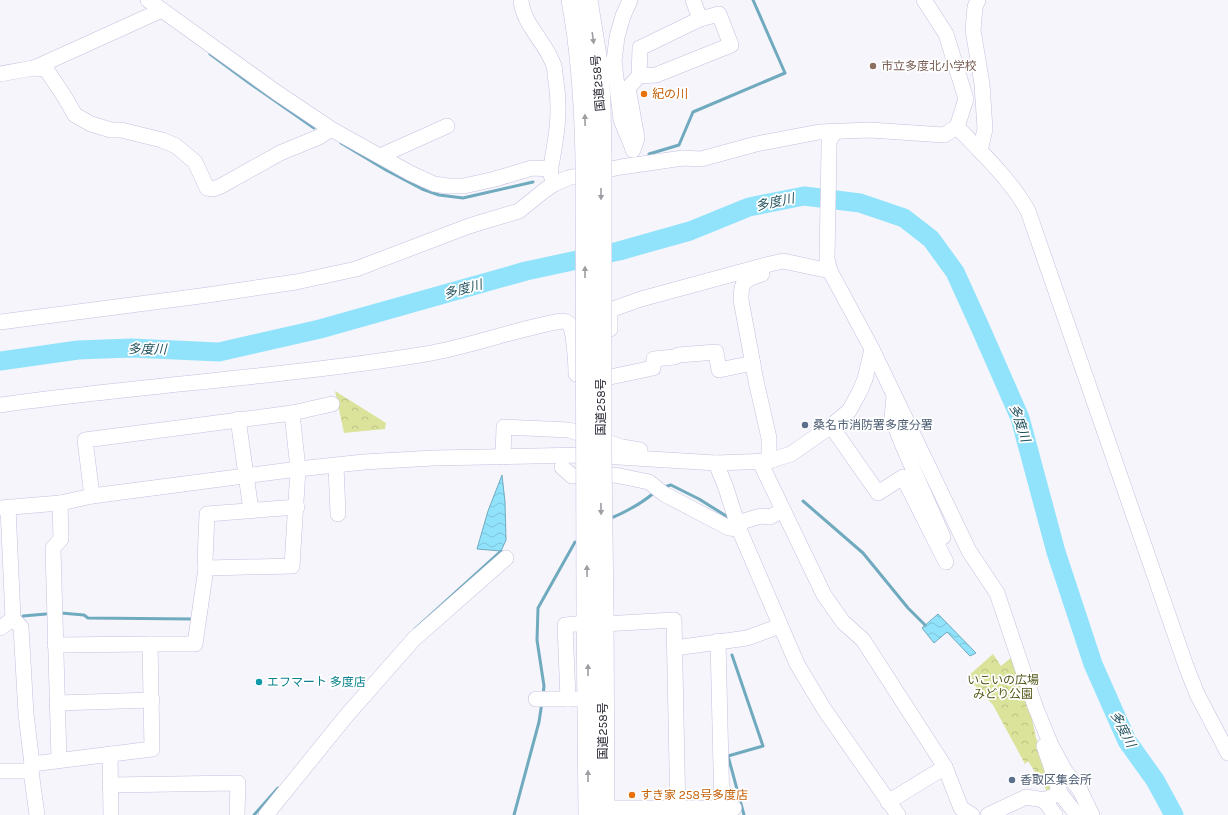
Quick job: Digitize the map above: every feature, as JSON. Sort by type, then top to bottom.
[{"type":"highway","name":"国道258号","points":[[572,0],[582,65],[585,111],[594,157]]},
{"type":"highway","name":"国道258号","points":[[587,0],[598,69],[600,103],[594,157],[593,455],[599,813]]},
{"type":"highway","name":"国道258号","points":[[595,617],[578,699],[599,813]]},
{"type":"street","points":[[148,0],[276,92],[331,129],[410,173],[434,184],[464,186],[532,168],[551,169]]},
{"type":"street","points":[[521,0],[522,9],[554,66],[559,100],[557,139],[550,172],[554,184]]},
{"type":"street","points":[[630,0],[623,16],[617,37],[614,61],[620,120],[638,165]]},
{"type":"street","points":[[693,0],[700,19]]},
{"type":"street","points":[[0,322],[208,296],[296,282],[349,271],[469,226],[519,211],[554,184],[568,178],[621,167],[683,158],[701,160],[756,144],[818,132],[870,130],[944,135],[957,127],[966,99],[946,34],[924,0]]},
{"type":"street","points":[[978,0],[975,7],[973,30],[982,84],[985,129],[980,151]]},
{"type":"street","points":[[0,74],[33,68],[162,10]]},
{"type":"street","points":[[633,150],[637,138],[628,88],[639,76],[640,48],[700,19],[719,14],[731,45],[656,75],[639,76]]},
{"type":"street","points":[[33,68],[46,69],[75,114],[91,124],[111,130],[121,130],[162,140],[176,146],[195,162],[207,188],[213,189],[221,186],[280,153],[319,138],[331,129]]},
{"type":"street","points":[[380,156],[447,126]]},
{"type":"street","points":[[957,127],[980,151],[1020,198],[1028,211],[1186,666],[1197,694],[1228,753]]},
{"type":"street","points":[[835,132],[829,141],[829,265],[872,349],[970,551],[997,593],[1038,712],[1051,745],[1066,771],[1080,790],[1092,815]]},
{"type":"street","points":[[576,354],[611,354],[610,310],[642,299],[770,264],[783,262],[829,265]]},
{"type":"street","points":[[783,262],[781,268],[748,278],[742,285],[742,308],[769,438],[764,462],[783,510],[824,595],[844,622],[863,640],[945,767],[961,813]]},
{"type":"street","points":[[0,404],[73,395],[199,383],[428,354],[562,321],[569,324],[571,328],[576,354],[576,433]]},
{"type":"street","points":[[37,815],[26,714],[21,627],[13,619],[4,508],[60,502],[92,496],[298,469],[364,462],[433,458],[593,455],[716,463],[764,462],[792,454],[849,411],[865,379],[872,349]]},
{"type":"street","points":[[576,385],[653,368],[654,359],[679,355],[716,352],[719,370],[753,363]]},
{"type":"street","points":[[831,426],[878,493],[903,478],[946,562],[943,534],[892,418],[894,396]]},
{"type":"street","points":[[92,496],[85,440],[292,413],[332,404]]},
{"type":"street","points":[[206,568],[292,566],[297,507],[298,469],[292,413]]},
{"type":"street","points":[[238,419],[250,510]]},
{"type":"street","points":[[502,457],[504,427],[569,430],[622,447],[643,451],[652,459]]},
{"type":"street","points":[[716,463],[738,526],[797,664],[824,709],[898,815]]},
{"type":"street","points":[[336,466],[338,514]]},
{"type":"street","points":[[562,467],[572,476],[615,475],[649,482],[664,494],[729,528],[738,526],[761,516],[770,517],[783,510]]},
{"type":"street","points":[[60,502],[61,539],[53,548],[55,645],[60,760]]},
{"type":"street","points":[[55,645],[195,644],[206,568],[207,514],[297,507]]},
{"type":"street","points":[[266,815],[348,715],[414,638],[506,558]]},
{"type":"street","points":[[595,617],[674,620],[678,811]]},
{"type":"street","points":[[0,628],[13,619]]},
{"type":"street","points":[[675,648],[747,638],[780,626]]},
{"type":"street","points":[[599,813],[721,810],[718,641]]},
{"type":"street","points":[[0,772],[31,768],[60,760],[152,749],[150,644]]},
{"type":"street","points":[[542,699],[578,699]]},
{"type":"street","points":[[57,702],[152,700]]},
{"type":"street","points":[[1038,712],[1036,720],[1060,793],[1077,815]]},
{"type":"street","points":[[110,754],[111,815]]},
{"type":"street","points":[[888,802],[945,767]]},
{"type":"street","points":[[110,785],[238,783],[237,815]]},
{"type":"street","points":[[988,815],[1026,797],[1044,800],[1060,793]]},
{"type":"street","points":[[1044,800],[1048,815]]},
{"type":"street","points":[[1044,800],[1055,815]]},
{"type":"green space","points":[[335,391],[386,423],[385,429],[344,433]]},
{"type":"green space","name":"いこいの広場 みどり公園","points":[[993,654],[1001,666],[1013,656],[1028,700],[1036,738],[1055,791],[1049,794],[1028,761],[1025,764],[993,705],[967,677]]},
{"type":"water","points":[[502,475],[505,502],[506,540],[501,551],[477,549],[488,511]]},
{"type":"water","points":[[938,614],[976,653],[970,656],[947,632],[934,643],[922,628]]},
{"type":"waterway","points":[[649,154],[679,145],[693,112],[785,73],[753,0]]},
{"type":"waterway","points":[[210,54],[314,128]]},
{"type":"waterway","points":[[341,143],[386,170],[422,189],[439,195],[463,198],[533,182]]},
{"type":"waterway","name":"多度川","points":[[0,361],[78,350],[131,348],[219,352],[320,329],[526,271],[619,251],[690,231],[749,207],[804,196],[860,203],[904,218],[931,239],[955,272],[980,327],[1020,418],[1056,552],[1093,664],[1127,741],[1155,780],[1174,815]]},
{"type":"waterway","points":[[664,487],[671,485],[699,499],[731,519]]},
{"type":"waterway","points":[[609,519],[633,507],[655,492]]},
{"type":"waterway","points":[[803,501],[863,553],[908,608],[925,625]]},
{"type":"waterway","points":[[543,695],[544,686],[537,640],[538,608],[575,542]]},
{"type":"waterway","points":[[415,629],[501,551]]},
{"type":"waterway","points":[[61,613],[84,615],[88,618],[192,619]]},
{"type":"waterway","points":[[23,616],[46,614]]},
{"type":"waterway","points":[[732,655],[763,746],[728,756],[744,815]]},
{"type":"waterway","points":[[514,815],[539,722],[542,702]]},
{"type":"waterway","points":[[254,815],[278,788]]},
{"type":"place","name":"市立多度北小学校","points":[[873,66]]},
{"type":"place","name":"紀の川","points":[[644,94]]},
{"type":"place","name":"桑名市消防署多度分署","points":[[805,425]]},
{"type":"place","name":"エフマート 多度店","points":[[259,682]]},
{"type":"place","name":"香取区集会所","points":[[1012,780]]},
{"type":"place","name":"すき家 258号多度店","points":[[632,795]]}]
